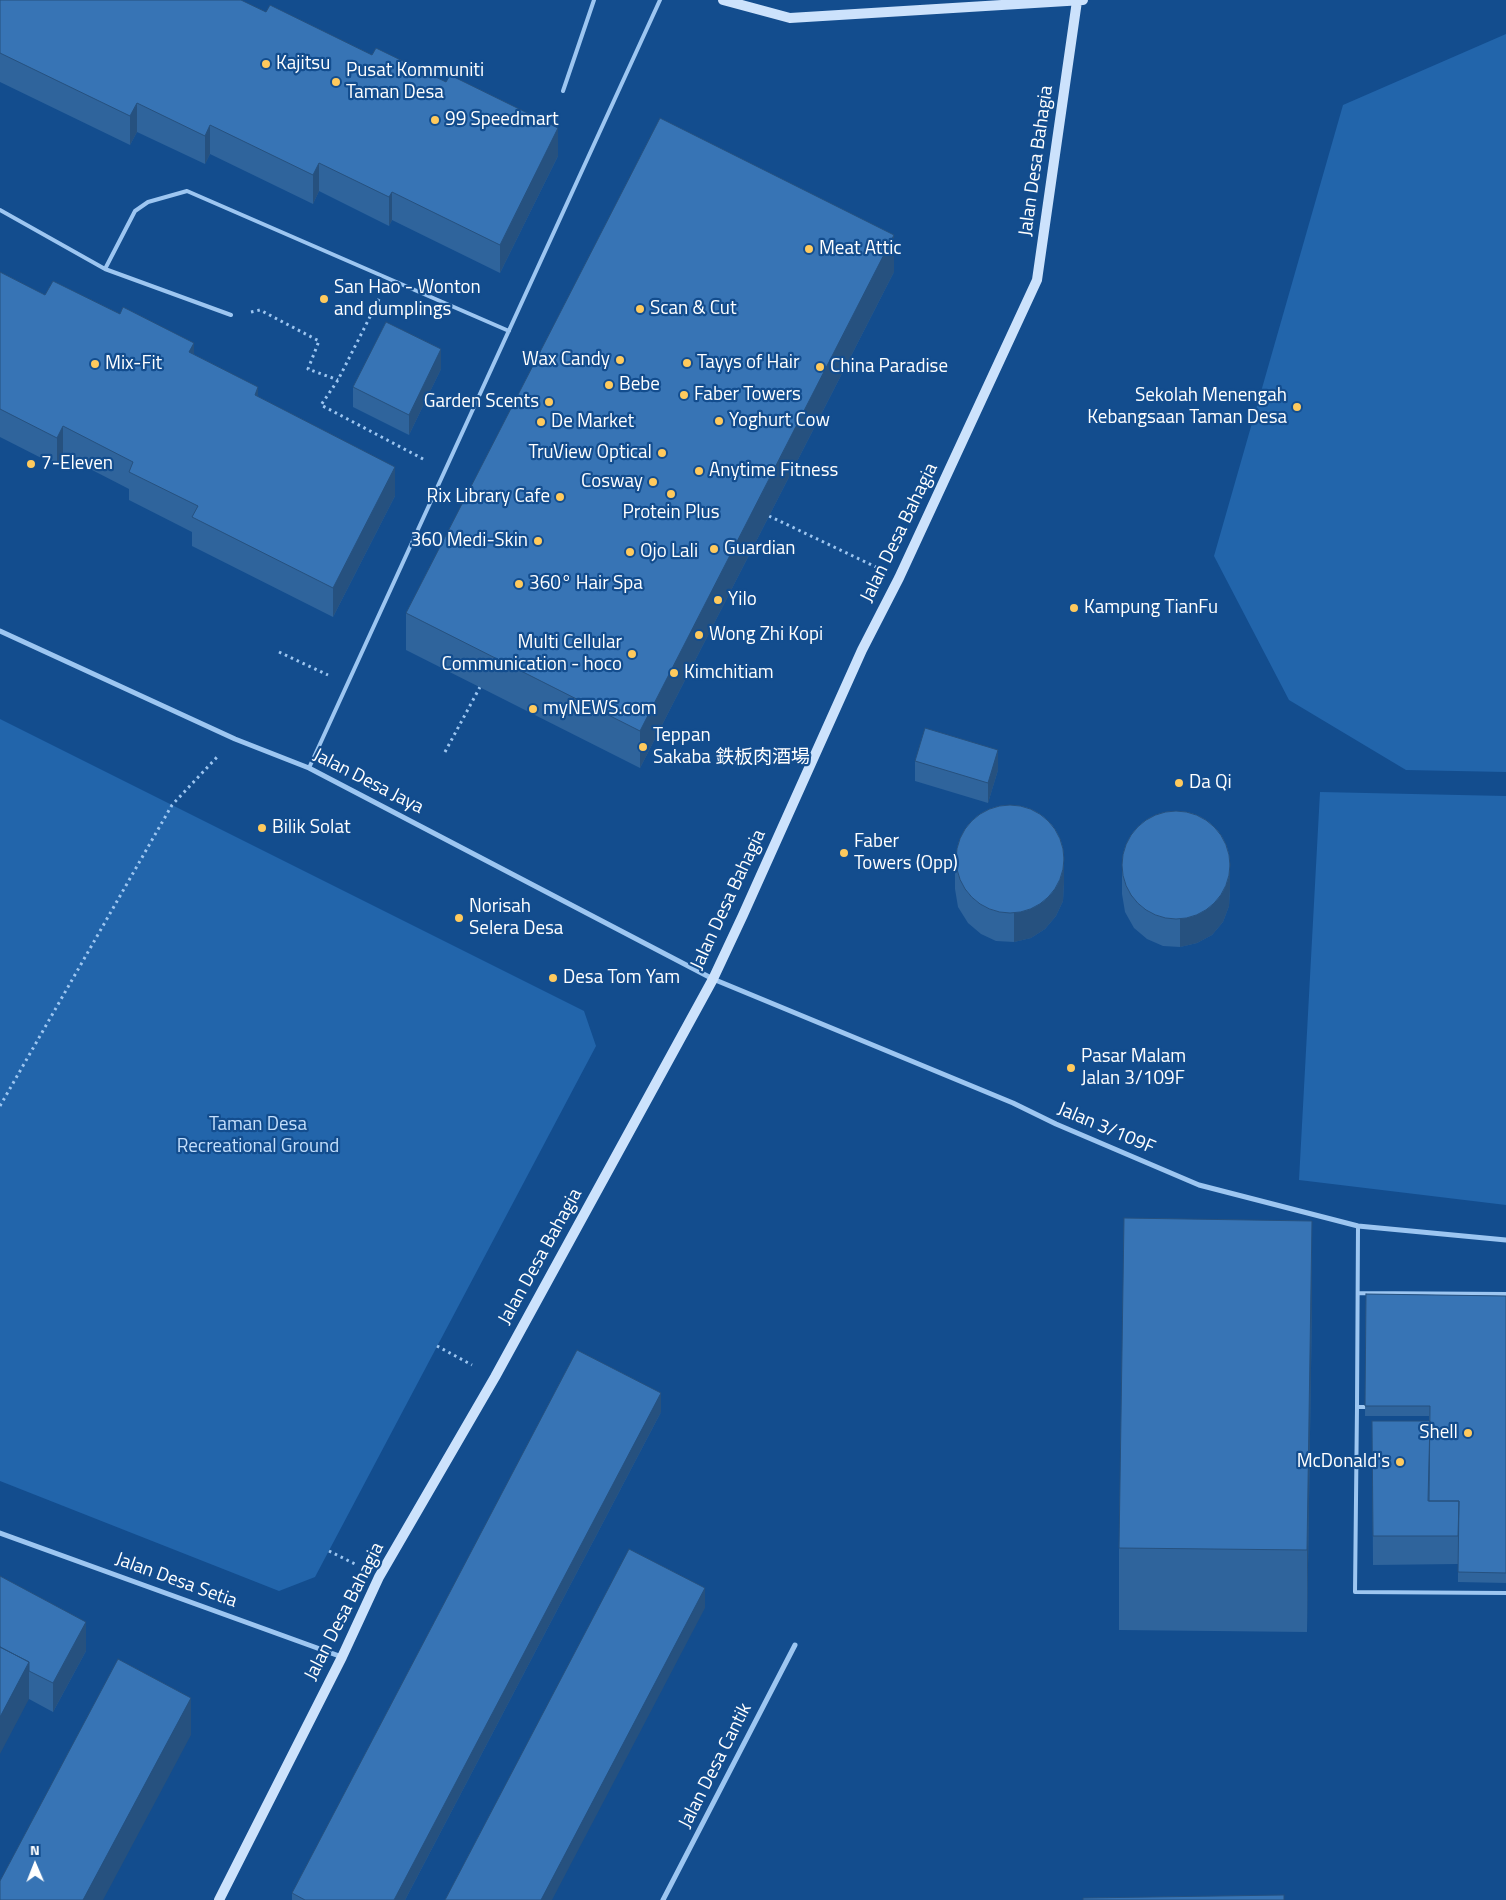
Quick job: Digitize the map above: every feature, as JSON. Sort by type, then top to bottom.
[{"type":"street","points":[[723,0],[790,18],[1080,1]]},
{"type":"street","name":"Jalan Desa Bahagia","points":[[219,1900],[342,1657],[379,1577],[495,1377],[713,979],[862,650],[899,578],[1037,280],[1080,1]]},
{"type":"street","name":"Jalan Desa Jaya","points":[[0,631],[235,739],[309,768],[713,979]]},
{"type":"street","name":"Jalan 3/109F","points":[[713,979],[1012,1103],[1065,1128],[1199,1184],[1358,1226],[1506,1240]]},
{"type":"street","name":"Jalan Desa Setia","points":[[0,1533],[342,1657]]},
{"type":"street","name":"Jalan Desa Cantik","points":[[663,1900],[795,1645]]},
{"type":"lane","points":[[563,91],[594,0]]},
{"type":"lane","points":[[309,768],[660,0]]},
{"type":"lane","points":[[105,269],[135,211],[148,202],[187,191],[509,330]]},
{"type":"lane","points":[[0,210],[105,269],[231,315]]},
{"type":"lane","points":[[1358,1226],[1355,1592],[1506,1594]]},
{"type":"lane","points":[[1358,1293],[1506,1294]]},
{"type":"lane","points":[[1418,1303],[1419,1294]]},
{"type":"lane","points":[[1479,1294],[1479,1304]]},
{"type":"lane","points":[[1357,1407],[1374,1407]]},
{"type":"path","points":[[390,278],[338,380],[321,405],[445,470]]},
{"type":"path","points":[[260,310],[319,341],[308,369],[338,380]]},
{"type":"path","points":[[769,516],[899,578]]},
{"type":"path","points":[[279,652],[347,684]]},
{"type":"path","points":[[445,752],[480,687]]},
{"type":"path","points":[[0,1106],[172,805],[235,739]]},
{"type":"path","points":[[437,1346],[495,1377]]},
{"type":"path","points":[[329,1551],[379,1577]]},
{"type":"green space","points":[[1506,34],[1506,772],[1406,770],[1289,700],[1214,556],[1343,105]]},
{"type":"green space","name":"Taman Desa Recreational Ground","points":[[0,719],[584,1011],[596,1046],[315,1577],[279,1591],[0,1481]]},
{"type":"green space","points":[[1320,792],[1506,796],[1506,1205],[1299,1180]]},
{"type":"building","points":[[0,0],[241,0],[266,12],[270,5],[372,55],[376,48],[446,82],[450,75],[558,128],[500,245],[392,192],[389,197],[319,163],[313,175],[210,125],[205,136],[137,103],[130,116],[0,53]]},
{"type":"building","name":"Faber Towers","points":[[660,118],[894,235],[640,731],[406,613]]},
{"type":"building","points":[[0,272],[45,295],[53,281],[120,314],[123,307],[194,343],[189,352],[258,387],[255,395],[395,467],[333,588],[192,517],[198,506],[129,472],[133,462],[63,426],[57,438],[0,409]]},
{"type":"building","points":[[386,322],[441,349],[409,415],[353,387]]},
{"type":"building","points":[[925,728],[998,750],[988,783],[915,761]]},
{"type":"building","points":[[1010,805],[1031,809],[1048,821],[1060,838],[1064,859],[1060,880],[1048,897],[1031,909],[1010,913],[989,909],[972,897],[960,880],[956,859],[960,838],[972,821],[989,809]]},
{"type":"building","points":[[1176,811],[1197,815],[1214,827],[1226,844],[1230,865],[1226,886],[1214,903],[1197,915],[1176,919],[1155,915],[1138,903],[1126,886],[1122,865],[1126,844],[1138,827],[1155,815]]},
{"type":"building","points":[[1124,1218],[1312,1221],[1307,1550],[1119,1548]]},
{"type":"building","name":"Shell","points":[[1366,1294],[1506,1296],[1506,1573],[1458,1572],[1459,1501],[1429,1501],[1430,1406],[1365,1406]]},
{"type":"building","points":[[577,1350],[661,1393],[394,1900],[305,1900],[292,1893]]},
{"type":"building","points":[[1372,1421],[1430,1421],[1428,1501],[1459,1501],[1458,1536],[1373,1536]]},
{"type":"building","points":[[629,1549],[705,1588],[541,1900],[445,1900]]},
{"type":"building","points":[[0,1576],[86,1622],[53,1683],[29,1671],[29,1662],[0,1647]]},
{"type":"building","points":[[0,1647],[29,1662],[0,1717]]},
{"type":"building","points":[[118,1659],[191,1698],[83,1900],[0,1900],[0,1881]]},
{"type":"building","points":[[1284,1895],[1284,1900],[1083,1900],[1083,1898]]},
{"type":"place","name":"Kajitsu","points":[[266,64]]},
{"type":"place","name":"Pusat Kommuniti Taman Desa","points":[[336,82]]},
{"type":"place","name":"99 Speedmart","points":[[435,120]]},
{"type":"place","name":"Meat Attic","points":[[809,249]]},
{"type":"place","name":"San Hao - Wonton and dumplings","points":[[324,299]]},
{"type":"place","name":"Scan & Cut","points":[[640,309]]},
{"type":"place","name":"Wax Candy","points":[[620,360]]},
{"type":"place","name":"Tayys of Hair","points":[[687,363]]},
{"type":"place","name":"Mix-Fit","points":[[95,364]]},
{"type":"place","name":"China Paradise","points":[[820,367]]},
{"type":"place","name":"Bebe","points":[[609,385]]},
{"type":"place","name":"Faber Towers","points":[[684,395]]},
{"type":"place","name":"Garden Scents","points":[[549,402]]},
{"type":"place","name":"Sekolah Menengah Kebangsaan Taman Desa","points":[[1297,407]]},
{"type":"place","name":"Yoghurt Cow","points":[[719,421]]},
{"type":"place","name":"De Market","points":[[541,422]]},
{"type":"place","name":"TruView Optical","points":[[662,453]]},
{"type":"place","name":"7-Eleven","points":[[31,464]]},
{"type":"place","name":"Anytime Fitness","points":[[699,471]]},
{"type":"place","name":"Cosway","points":[[653,482]]},
{"type":"place","name":"Protein Plus","points":[[671,494]]},
{"type":"place","name":"Rix Library Cafe","points":[[560,497]]},
{"type":"place","name":"360 Medi-Skin","points":[[538,541]]},
{"type":"place","name":"Guardian","points":[[714,549]]},
{"type":"place","name":"Ojo Lali","points":[[630,552]]},
{"type":"place","name":"360° Hair Spa","points":[[519,584]]},
{"type":"place","name":"Yilo","points":[[718,600]]},
{"type":"place","name":"Kampung TianFu","points":[[1074,608]]},
{"type":"place","name":"Wong Zhi Kopi","points":[[699,635]]},
{"type":"place","name":"Multi Cellular Communication - hoco","points":[[632,654]]},
{"type":"place","name":"Kimchitiam","points":[[674,673]]},
{"type":"place","name":"myNEWS.com","points":[[533,709]]},
{"type":"place","name":"Teppan Sakaba 鉄板肉酒場","points":[[643,747]]},
{"type":"place","name":"Da Qi","points":[[1179,783]]},
{"type":"place","name":"Bilik Solat","points":[[262,828]]},
{"type":"place","name":"Faber Towers (Opp)","points":[[844,853]]},
{"type":"place","name":"Norisah Selera Desa","points":[[459,918]]},
{"type":"place","name":"Desa Tom Yam","points":[[553,978]]},
{"type":"place","name":"Pasar Malam Jalan 3/109F","points":[[1071,1068]]},
{"type":"place","name":"Shell","points":[[1468,1433]]},
{"type":"place","name":"McDonald's","points":[[1400,1462]]}]
